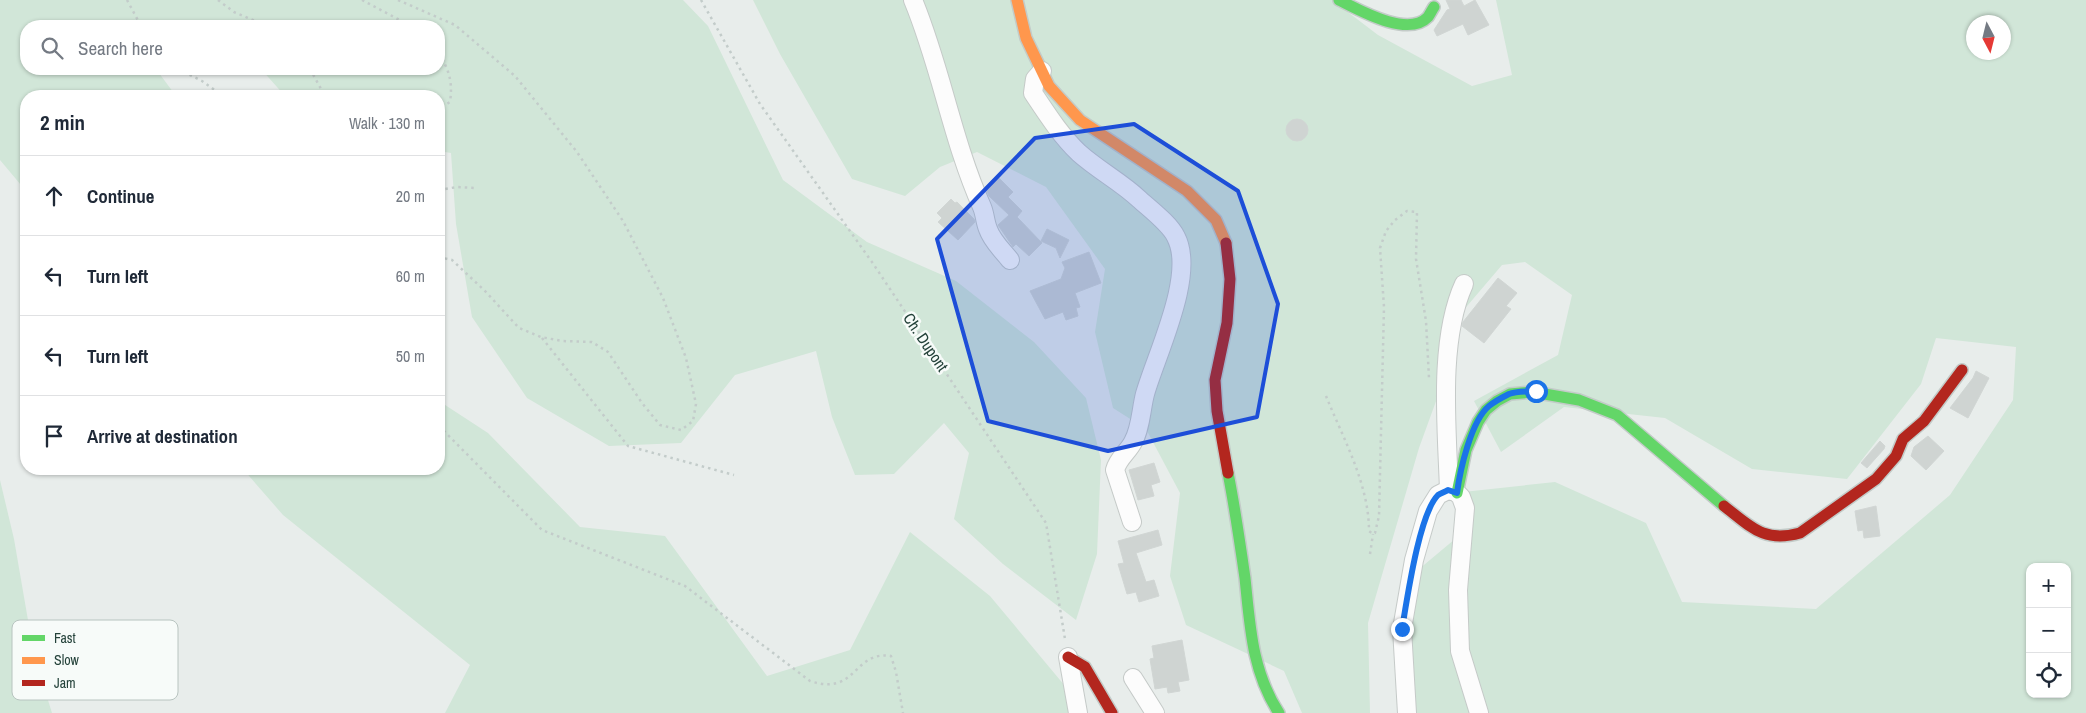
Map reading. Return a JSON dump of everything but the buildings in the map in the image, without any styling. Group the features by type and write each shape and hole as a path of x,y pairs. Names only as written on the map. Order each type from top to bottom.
{"street":[{"path":"913,0 924,27 966,171 984,212 988,229 1010,260"},
{"path":"1017,0 1026,38 1049,86 1080,120 1186,191 1216,220 1226,243 1230,279 1227,323 1215,380 1217,411 1237,518 1254,654 1267,695 1279,713"},
{"path":"1339,0 1378,18 1411,25 1421,24 1427,19 1434,7"},
{"path":"1042,71 1035,79 1033,93 1060,132 1079,152 1134,194 1161,220 1176,237 1182,256 1181,282 1144,397 1136,436 1133,443 1117,462 1115,470 1132,522"},
{"path":"1464,284 1457,300 1446,369 1453,491 1461,497 1465,508 1458,590 1460,651 1479,713"},
{"path":"1453,491 1476,425 1488,406 1510,394 1536,391 1593,404 1615,413 1635,427 1665,455 1754,530 1768,536 1785,537 1800,533 1818,522 1876,479 1896,456 1903,439 1924,421 1962,370"},
{"path":"1407,713 1402,629 1414,560 1428,511 1438,495 1453,491"},
{"path":"1068,658 1078,713"},
{"path":"1068,658 1085,667 1112,713"},
{"path":"1133,678 1155,713"}],"path":[{"path":"127,0 138,20"},
{"path":"218,0 234,12 253,20"},
{"path":"362,0 400,20"},
{"path":"398,0 444,20"},
{"name":"Ch. Dupont","path":"701,0 760,104 874,265 1046,523 1068,658"},
{"path":"445,21 455,25 515,76 577,152 623,221 663,298 686,358 696,404 693,422 681,430 660,426 642,403 608,352 592,342 562,341 541,337 519,328 485,291 452,260 445,258"},
{"path":"445,63 452,86 450,102 445,105"},
{"path":"190,75 215,90"},
{"path":"313,75 322,90"},
{"path":"445,189 457,186 476,188"},
{"path":"1370,554 1373,534 1376,531 1379,516 1384,300 1380,248 1386,231 1395,220 1407,211 1417,212 1416,259 1426,321 1429,380"},
{"path":"541,337 628,446 734,475"},
{"path":"1326,396 1361,483 1369,514 1369,530 1373,534"},
{"path":"445,432 542,530 685,586 810,681 821,685 836,685 849,678 861,664 882,655 891,656 896,672 903,713"}],"highlighted area":[{"path":"1134,124 1238,191 1278,304 1257,417 1108,451 988,421 937,239 1035,138"}],"green space":[{"path":"0,0 683,0 708,26 783,180 867,242 956,281 1034,342 1086,398 1101,460 1097,554 1076,620 1003,564 954,519 969,453 944,423 894,474 855,475 832,417 816,351 735,375 681,443 609,446 527,398 472,317 456,224 451,153 445,152 445,90 280,90 266,75 445,75 445,20 20,20 20,75 160,75 172,90 20,90 20,184 0,160"},
{"path":"753,0 1332,0 1378,35 1472,86 1512,75 1496,0 2086,0 2086,713 1407,713 1406,580 1461,534 1460,502 1426,496 1555,482 1646,523 1682,602 1816,609 1950,495 2013,400 2016,347 1936,338 1921,384 1847,479 1752,469 1665,418 1564,407 1501,452 1474,401 1558,355 1572,295 1525,262 1502,265 1456,319 1439,393 1419,448 1368,623 1370,713 1302,713 1284,671 1186,625 1170,576 1180,493 1146,429 1113,408 1095,332 1105,269 1046,187 977,152 940,167 905,196 852,179 780,54"},
{"path":"445,405 488,433 580,527 665,536 767,676 850,650 910,532 990,596 1080,704 1085,713 445,713 470,665 283,515 248,475 445,475"},
{"path":"0,480 14,539 28,620 12,620 12,700 48,700 52,713 0,713"}],"traffic: fast":[{"path":"1339,0 1384,20 1408,25 1419,23 1428,17 1434,7"},
{"path":"1457,493 1466,450 1478,422 1486,410 1510,394 1533,392 1579,400 1617,415 1724,506"},
{"path":"1228,473 1254,648 1263,681 1279,713"}],"traffic: slow":[{"path":"1017,0 1026,38 1049,86 1080,120 1187,191 1216,220 1226,243"}],"traffic: jam":[{"path":"1226,243 1230,279 1227,323 1215,380 1217,411 1228,473"},
{"path":"1724,506 1750,526 1767,534 1788,536 1800,533 1876,479 1896,456 1903,439 1924,421 1962,370"},
{"path":"1068,657 1085,667 1112,713"}],"route":[{"path":"1402,629 1414,560 1428,511 1438,495 1448,490 1457,493 1461,464 1476,425 1488,406 1510,394 1536,391"}]}
